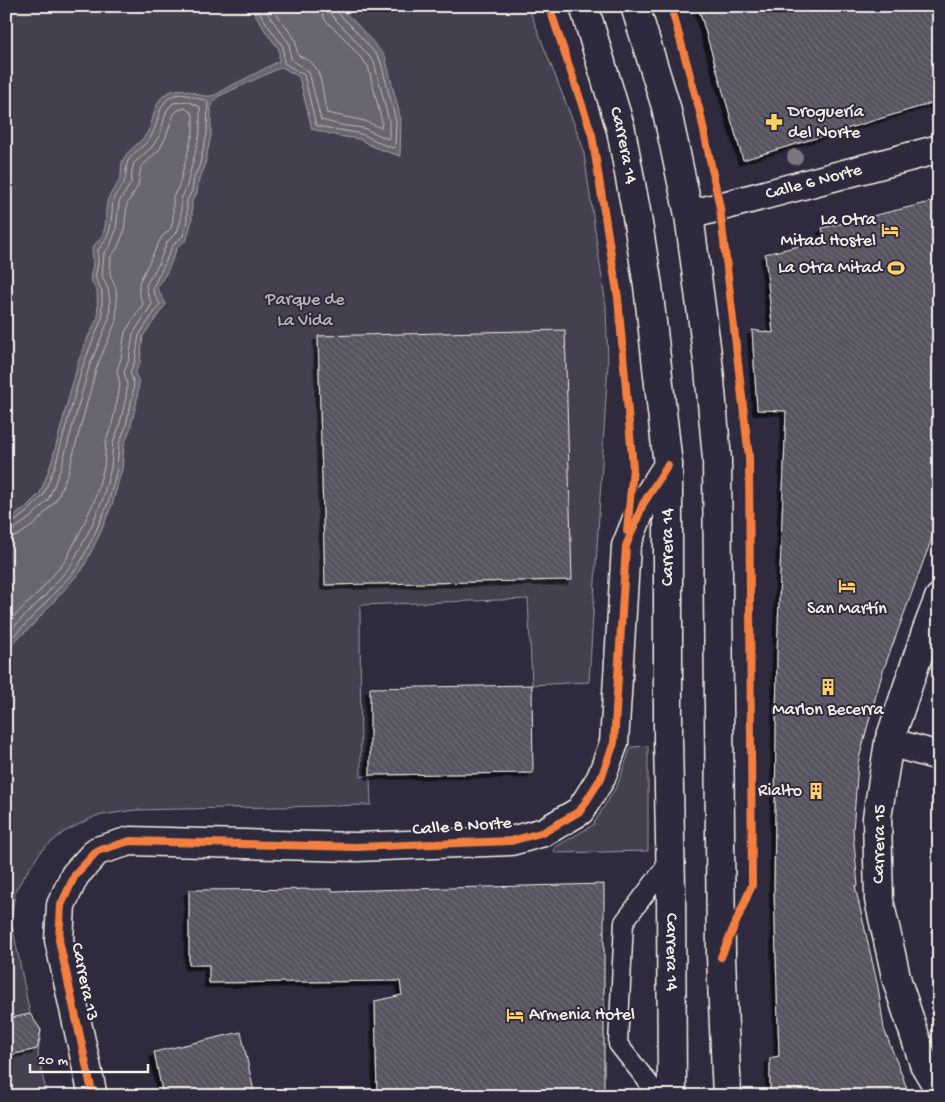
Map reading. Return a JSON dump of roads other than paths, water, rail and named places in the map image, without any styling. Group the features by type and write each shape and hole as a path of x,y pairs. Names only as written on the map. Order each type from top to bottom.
{"main road":[{"name":"Carrera 14","path":"584,6 621,130 636,211 648,286 668,465 668,739 672,1096"},
{"path":"635,6 666,107 689,215 708,360 717,459 721,957 727,1096"},
{"name":"Calle 6 Norte","path":"689,215 939,149"},
{"name":"Calle 8 Norte","path":"74,875 98,851 130,841 356,847 511,841 544,832 580,811 601,778 614,743 626,546 643,504 668,465"},
{"name":"Carrera 15","path":"939,598 889,742 877,818 879,900 897,981 931,1060 939,1089"},
{"path":"889,742 939,756"},
{"name":"Carrera 13","path":"74,875 61,904 59,940 93,1096"}],"lane":[{"path":"659,1096 618,1044 624,922 670,861"}],"water":[{"path":"250,6 338,6 357,24 385,56 401,120 400,156 376,148 359,139 312,129 299,77 282,67 217,97 211,107 211,135 204,169 199,179 197,193 192,201 192,220 187,239 177,248 168,270 157,288 166,304 143,336 140,363 135,373 139,383 137,400 130,430 124,445 122,469 112,505 82,570 29,629 6,648 6,522 25,508 40,493 51,464 78,363 98,317 97,291 90,279 93,264 92,247 104,230 108,199 120,179 124,158 146,134 151,125 157,104 163,96 174,90 185,90 206,96 218,94 279,61 279,49 267,34"}],"place":[{"name":"Droguería del Norte","path":"774,122"},
{"name":"La Otra Mitad Hostel","path":"890,230"},
{"name":"La Otra Mitad","path":"896,268"},
{"name":"San Martín","path":"847,586"},
{"name":"Marlon Becerra","path":"828,687"},
{"name":"Rialto","path":"816,791"},
{"name":"Armenia Hotel","path":"515,1015"}],"park label":[{"name":"Parque de La Vida","path":"305,310"}]}
